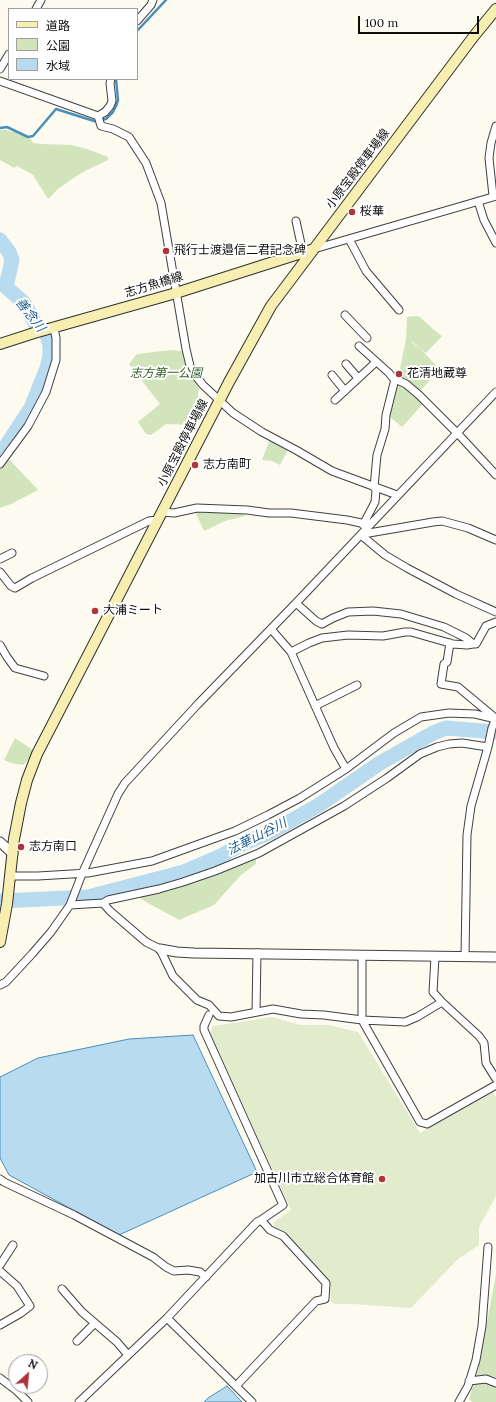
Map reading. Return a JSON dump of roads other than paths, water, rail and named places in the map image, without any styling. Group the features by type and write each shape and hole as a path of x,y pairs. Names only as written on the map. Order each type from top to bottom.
{"main road":[{"name":"小原宝殿停車場線","path":"0,942 21,803 38,754 251,339 271,306 496,9"},
{"name":"志方魚橋線","path":"0,344 176,293 314,249"}],"street":[{"path":"138,20 151,5 153,0"},
{"path":"0,69 8,56"},
{"path":"0,81 98,116 105,112 112,101 111,80"},
{"path":"98,116 101,126 113,129 129,137 146,163 161,203 183,337 191,370 219,401 233,413 262,432 332,470 397,495"},
{"path":"314,249 494,196 489,158 491,143 496,126"},
{"path":"478,201 484,220 496,243"},
{"path":"296,221 301,244 300,247 303,252"},
{"path":"349,239 366,271 399,310"},
{"path":"345,314 367,338"},
{"path":"0,464 28,426 41,404 48,387 56,360 57,350 51,329"},
{"path":"359,346 395,379 401,381 412,389 457,433 496,475"},
{"path":"335,400 376,362"},
{"path":"346,364 358,378"},
{"path":"332,375 345,390"},
{"path":"364,529 375,502 376,490 374,487 377,455 385,429 386,415 395,379"},
{"path":"0,985 6,982 46,937 70,905 82,874 118,794 125,783 364,529 496,392"},
{"path":"489,467 496,464"},
{"path":"0,572 11,586 15,588 32,578 149,521 161,516 197,508 247,510 268,513 291,513 347,520 369,532 442,521 468,528 496,540"},
{"path":"364,529 385,555 456,594 496,612"},
{"path":"0,560 12,553"},
{"path":"296,603 316,621 322,624 348,612 373,611 401,614 444,627 462,636 473,644"},
{"path":"291,652 322,638 348,635 383,636 405,632 411,632 450,643 467,645 476,644 486,626 496,622"},
{"path":"271,629 291,652 334,748 346,769"},
{"path":"450,643 447,662 444,664 441,684 458,687 496,718"},
{"path":"0,645 15,668 44,676"},
{"path":"315,706 358,685"},
{"path":"10,878 82,874 152,861 235,831 300,798 346,769 394,733 421,717 448,713 475,714 496,718"},
{"path":"465,957 467,835 471,806 496,718"},
{"path":"70,905 103,902 159,889 215,871 258,853 344,806 420,754 449,744 462,743 488,747"},
{"path":"0,842 13,854"},
{"path":"103,902 110,911 146,942 160,949 177,952 496,957"},
{"path":"160,949 173,976 197,1000 209,1005 219,1016 231,1017 273,1009 301,1014 324,1015 362,1020 405,1022 417,1017 442,1002"},
{"path":"256,1012 257,953"},
{"path":"362,955 362,1020 420,1122 427,1124 496,1085"},
{"path":"435,957 433,992 479,1036 484,1043 486,1063 496,1079"},
{"path":"79,1402 166,1318 257,1222 283,1205 204,1030 204,1026 209,1015"},
{"path":"0,1179 18,1189 74,1214 153,1257 174,1271 188,1270 200,1272 206,1277"},
{"path":"236,1386 316,1302 325,1299 326,1283 283,1236 270,1230 261,1220"},
{"path":"0,1265 13,1245"},
{"path":"459,1402 470,1381 476,1360 482,1326 488,1247"},
{"path":"0,1271 16,1286 30,1306 0,1325"},
{"path":"62,1289 82,1312 117,1342 128,1355"},
{"path":"166,1318 252,1402"},
{"path":"77,1341 95,1323"},
{"path":"0,1378 28,1402"},
{"path":"470,1381 486,1380 496,1383"}],"water":[{"path":"193,1035 257,1172 119,1235 9,1175 0,1158 0,1077 38,1058 129,1039"},
{"path":"227,1386 242,1402 204,1402 208,1398"}],"waterway":[{"path":"138,30 166,0"},
{"path":"0,128 7,127 28,137 33,136 56,109 94,121 106,119 113,112 118,100 116,80"},
{"name":"善念川","path":"0,240 9,252 12,260 6,287 24,303 35,323 47,335 50,345 50,356 47,368 31,408 0,455"},
{"name":"法華山谷川","path":"0,901 88,897 184,872 271,832 319,805 380,763 433,733 446,728 496,732"}],"place":[{"name":"桜華","path":"352,212"},
{"name":"飛行士渡邉信二君記念碑","path":"166,251"},
{"name":"花清地蔵尊","path":"399,374"},
{"name":"志方南町","path":"195,465"},
{"name":"大浦ミート","path":"95,611"},
{"name":"志方南口","path":"21,847"},
{"name":"加古川市立総合体育館","path":"382,1179"}],"park label":[{"name":"志方第一公園","path":"166,374"}]}
